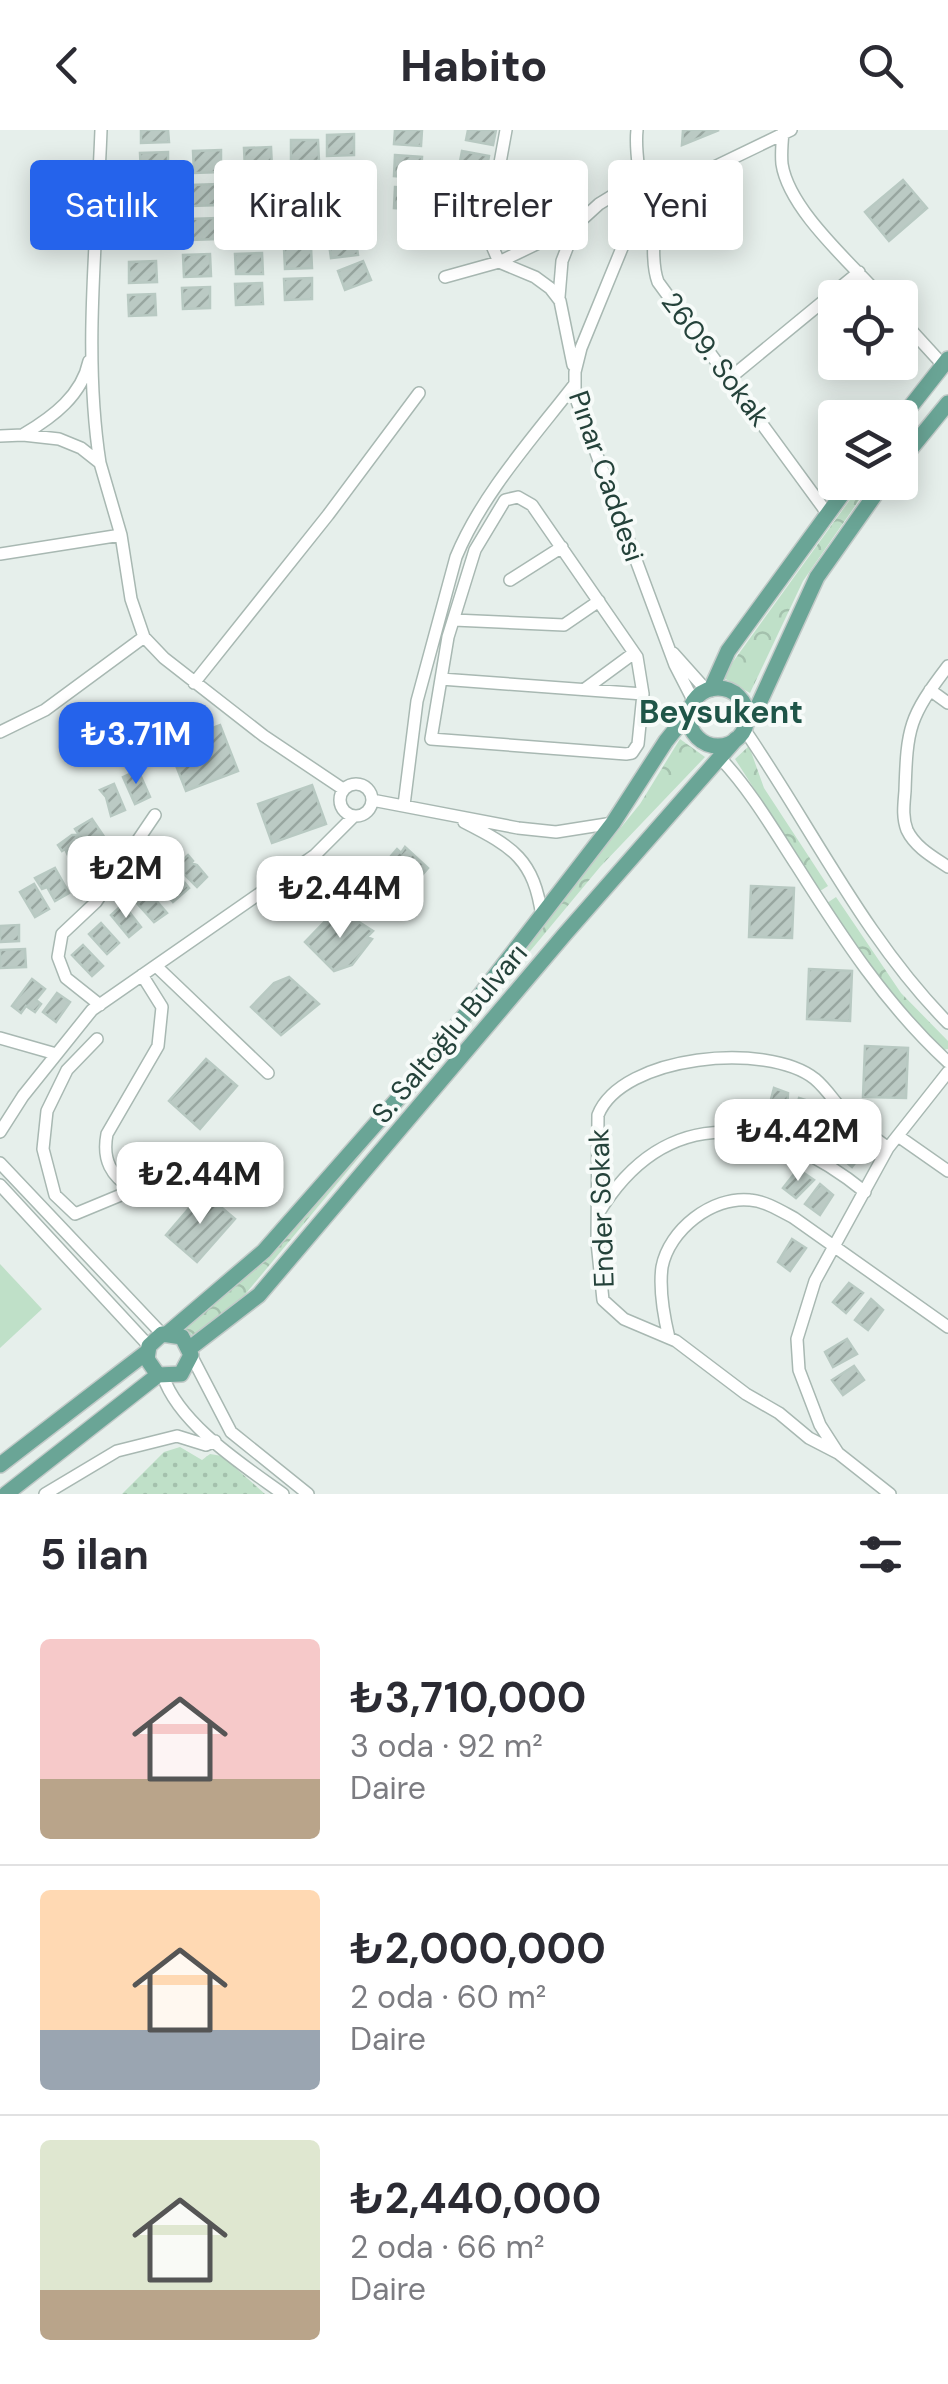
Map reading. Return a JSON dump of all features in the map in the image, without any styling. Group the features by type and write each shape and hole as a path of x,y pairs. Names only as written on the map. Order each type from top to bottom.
{"main road":[{"path":"916,400 945,362"},
{"path":"918,440 948,403"},
{"path":"709,690 724,689 737,695 745,706 743,729 721,746 702,741 690,725 692,706 709,690 728,651 837,500"},
{"name":"S. Saltoğlu Bulvarı","path":"6,1494 161,1376 181,1374 190,1351 258,1295 588,907 720,759 758,708 816,577 871,500"},
{"name":"S. Saltoğlu Bulvarı","path":"0,1465 148,1349 264,1251 417,1076 542,917 613,824 692,706"},
{"path":"165,1334 182,1337 190,1351"},
{"path":"148,1349 149,1366 161,1376"}],"street":[{"path":"101,130 95,430 121,536 131,599 144,637 264,736 343,789"},
{"path":"506,130 487,234 499,262 535,276 560,301"},
{"name":"Pınar Caddesi","path":"636,160 637,130"},
{"path":"727,160 783,131 782,163 798,203 867,280"},
{"path":"588,215 608,199"},
{"path":"445,276 499,262 523,250"},
{"path":"404,805 417,700 464,539 574,379 567,322 560,301 566,250"},
{"name":"Pınar Caddesi","path":"622,250 580,348 574,379 578,406 692,706"},
{"name":"2609. Sokak","path":"654,250 656,275 827,513"},
{"path":"730,378 860,272"},
{"path":"23,434 44,422 76,393 86,377 94,332"},
{"path":"918,336 945,362"},
{"path":"194,682 328,515 419,393"},
{"path":"0,436 23,434 59,439 100,462"},
{"path":"497,488 508,498 518,497 532,505 634,653 643,694 638,744 632,753 431,738 454,620 475,550 508,498"},
{"path":"0,554 121,536"},
{"path":"510,580 562,547"},
{"path":"454,620 564,625 599,601"},
{"path":"0,732 46,710 144,637"},
{"name":"Pınar Caddesi","path":"670,650 709,690"},
{"path":"584,690 634,653"},
{"path":"948,666 910,724 903,816 918,846 948,867"},
{"path":"441,679 643,694"},
{"path":"930,690 948,703"},
{"path":"743,729 884,945 948,1023"},
{"path":"720,759 754,800 889,1002 948,1062"},
{"path":"0,1146 0,1132 23,1096 100,1004 316,855 354,816 364,814 372,800 369,790 359,784 343,789 339,798 341,808 354,816"},
{"path":"372,800 556,832 613,824"},
{"path":"100,1004 66,978 58,957 62,934 96,902 155,815"},
{"path":"452,816 505,842 521,857 532,874 542,917"},
{"path":"156,966 268,1073"},
{"path":"133,1190 110,1172 104,1150 107,1134 158,1046 162,1007 142,975"},
{"path":"0,1038 56,1054"},
{"path":"97,1039 67,1070 47,1111 43,1149 56,1195 76,1214 133,1190 158,1163"},
{"name":"Ender Sokak","path":"888,1148 849,1118 814,1078 754,1058 710,1058 647,1073 604,1101 598,1115 597,1242 602,1300 624,1319 696,1354 746,1394 779,1413 809,1438 838,1453 890,1494"},
{"path":"838,1453 820,1425 799,1370 798,1339 815,1281 888,1148 948,1072"},
{"path":"598,1214 614,1187 631,1170 673,1143 704,1133 736,1131 770,1136 828,1164 866,1192"},
{"path":"898,1136 948,1171"},
{"path":"0,1164 165,1334"},
{"path":"0,1185 148,1349"},
{"path":"669,1338 662,1290 668,1247 709,1208 749,1200 775,1208 835,1244 948,1327"},
{"path":"84,1276 96,1265"},
{"path":"190,1351 232,1432 308,1494"},
{"path":"161,1376 170,1395 214,1440 283,1494"},
{"path":"46,1494 116,1451 177,1436 206,1445 214,1440"}],"green space":[{"path":"850,500 859,500 803,581 750,693 722,677"},
{"path":"680,739 705,757 600,867 199,1347 183,1329 252,1271 395,1106 640,804"},
{"path":"749,746 764,788 828,886 820,891 735,759"},
{"path":"836,897 901,993 948,1041 948,1049 943,1050 926,1033 881,980 827,903"},
{"path":"0,1264 42,1309 0,1348"},
{"path":"180,1447 202,1460 210,1454 222,1456 265,1494 122,1494 164,1452"}],"building":[{"path":"141,130 168,130 169,142 141,143"},
{"path":"395,130 422,130 421,146 394,144"},
{"path":"468,130 496,130 493,145 466,140"},
{"path":"683,130 719,130 682,145"},
{"path":"354,134 354,155 327,156 327,135"},
{"path":"291,140 318,140 319,160 291,160"},
{"path":"271,147 272,160 245,160 244,148"},
{"path":"221,150 221,160 214,160 214,172 194,173 193,151"},
{"path":"462,151 489,156 488,160 460,160"},
{"path":"168,152 168,160 140,160 140,153"},
{"path":"395,155 422,157 397,160 394,176"},
{"path":"903,180 927,208 889,241 865,212"},
{"path":"214,184 214,205 194,206 194,185"},
{"path":"214,218 214,239 194,240 194,219"},
{"path":"284,250 311,250 312,268 285,269"},
{"path":"330,250 357,250 358,255 331,258"},
{"path":"262,253 263,274 236,274 235,254"},
{"path":"210,254 211,276 184,277 183,255"},
{"path":"156,261 157,282 129,283 129,262"},
{"path":"363,261 371,280 345,290 338,271"},
{"path":"312,278 312,299 285,300 284,279"},
{"path":"262,283 263,304 236,305 235,284"},
{"path":"210,287 210,308 183,309 182,288"},
{"path":"155,294 156,315 129,316 128,295"},
{"path":"220,725 238,771 186,791 168,745"},
{"path":"138,770 150,797 135,804 123,777"},
{"path":"114,784 125,810 111,816 100,790"},
{"path":"312,785 326,824 272,843 258,804"},
{"path":"92,819 107,841 92,848 86,836 81,838 75,829"},
{"path":"72,835 83,845 80,847 86,857 73,866 65,849 62,851 58,845"},
{"path":"405,847 428,868 397,904 374,885 377,881 373,877 397,849 401,853"},
{"path":"188,855 207,877 197,887 176,866"},
{"path":"55,868 69,893 55,901 47,887 42,889 35,878"},
{"path":"164,870 175,883 181,878 189,888 173,902 154,878"},
{"path":"34,884 49,909 35,917 20,892"},
{"path":"751,886 794,888 792,938 749,937"},
{"path":"148,891 167,913 154,922 135,901"},
{"path":"123,904 141,927 129,937 111,915"},
{"path":"331,915 351,917 373,931 367,937 372,939 352,965 334,971 305,942"},
{"path":"101,923 119,943 107,954 89,934"},
{"path":"19,925 19,941 0,942 0,926"},
{"path":"83,945 103,966 92,976 72,955"},
{"path":"25,949 26,967 0,968 0,950"},
{"path":"809,969 852,971 850,1021 807,1019"},
{"path":"289,977 319,1004 281,1035 251,1007 274,983"},
{"path":"32,979 45,989 36,1000 41,1004 35,1012 26,1006 21,1013 12,1006"},
{"path":"57,993 70,1002 56,1022 43,1012"},
{"path":"865,1046 908,1048 906,1098 863,1097"},
{"path":"206,1059 237,1086 200,1129 169,1101"},
{"path":"774,1088 788,1093 787,1112 782,1112 781,1119 768,1111"},
{"path":"799,1098 815,1103 807,1130 792,1124"},
{"path":"832,1118 847,1130 832,1149 819,1137"},
{"path":"854,1136 869,1145 852,1167 839,1156"},
{"path":"798,1169 814,1180 796,1198 783,1188"},
{"path":"820,1184 833,1195 820,1215 805,1204"},
{"path":"203,1192 235,1219 197,1262 166,1235"},
{"path":"792,1239 806,1248 790,1271 778,1262"},
{"path":"849,1283 863,1293 846,1313 833,1302"},
{"path":"871,1299 883,1310 868,1330 855,1320"},
{"path":"847,1339 857,1354 833,1367 825,1352"},
{"path":"854,1366 864,1380 843,1395 832,1380"}],"district":[{"name":"Beysukent","path":"721,712"}]}
